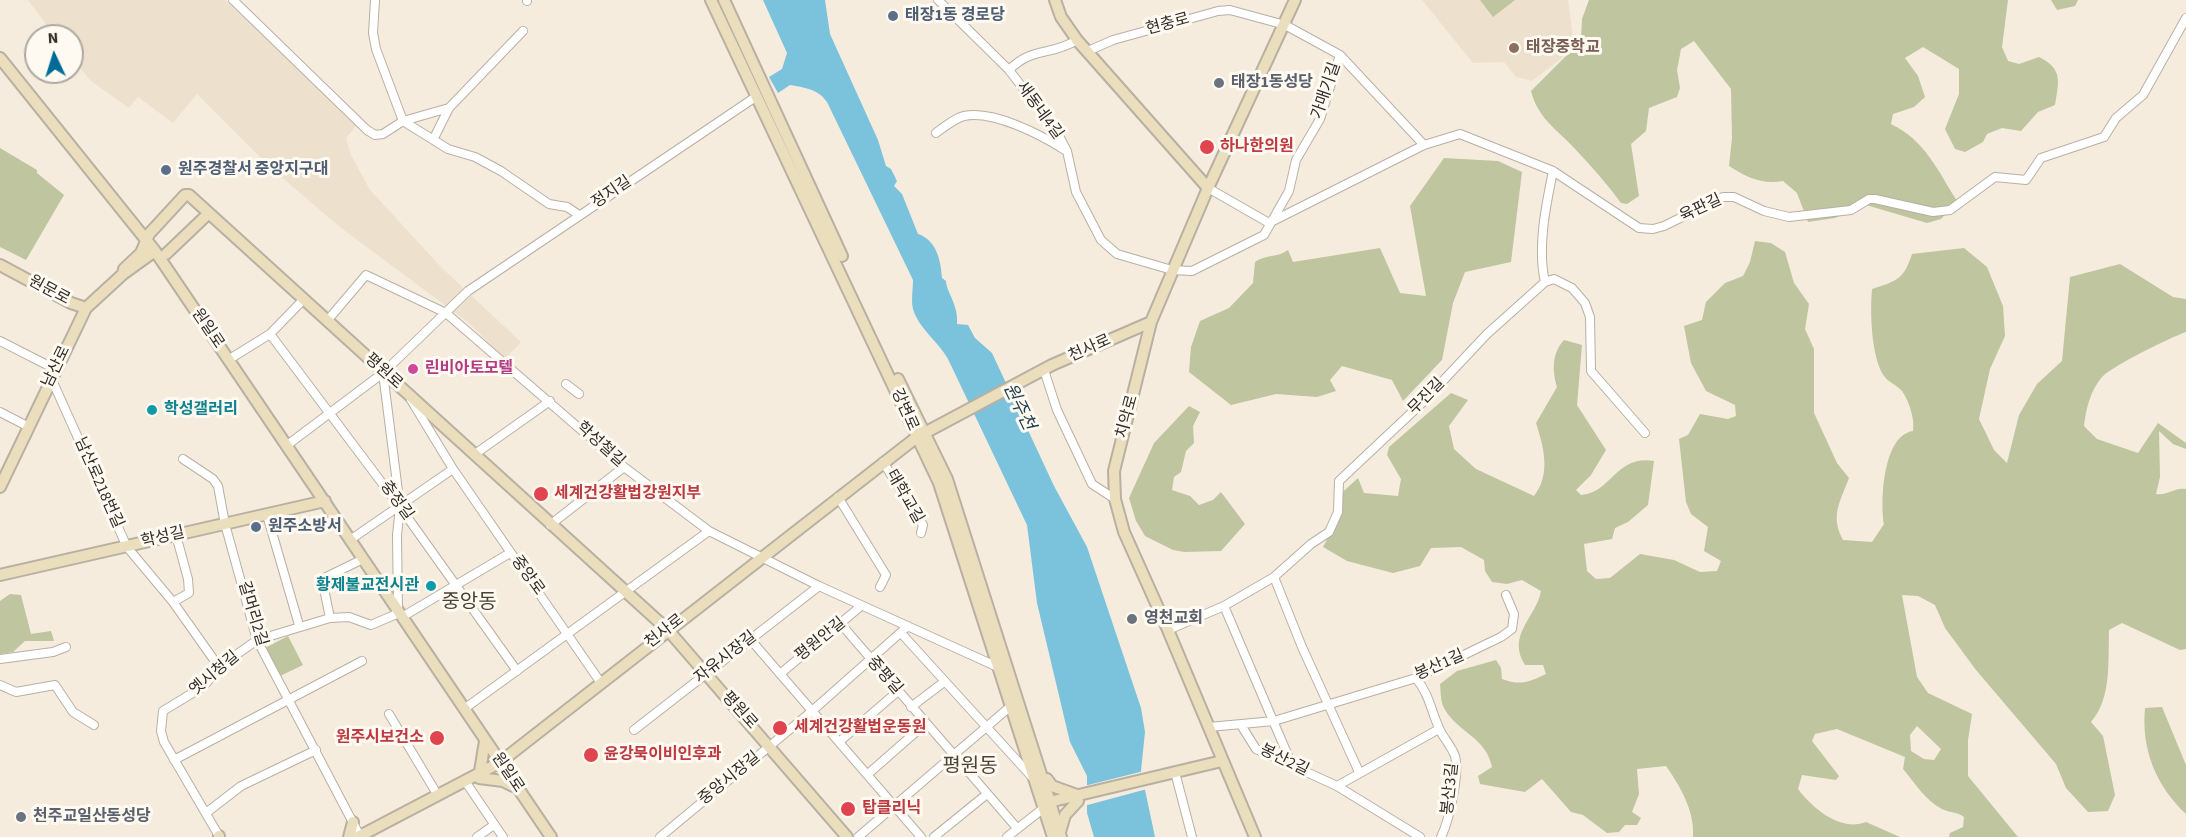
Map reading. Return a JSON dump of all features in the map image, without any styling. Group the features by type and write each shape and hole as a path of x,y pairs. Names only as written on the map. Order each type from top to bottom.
{"street":[{"path":"233,0 367,130 375,135 383,134 403,121 448,108"},
{"path":"375,0 373,33 376,49 403,121 434,138 448,149 475,157 501,171 549,204 567,207 579,215"},
{"name":"강변로","path":"711,0 761,94 947,479 1058,835"},
{"name":"강변로","path":"724,0 761,94"},
{"name":"새동네4길","path":"938,0 1009,70 1057,132 1067,151 1076,192 1101,240 1117,254 1172,270"},
{"path":"1056,0 1061,16 1077,40 1208,188 1269,223 1264,235 1192,271 1172,270"},
{"name":"치악로","path":"1255,837 1124,532 1115,499 1114,471 1151,322 1208,188 1295,0"},
{"name":"현충로","path":"1088,51 1113,40 1218,11 1230,10 1284,25"},
{"name":"육판길","path":"1269,223 1424,145 1460,134 1553,171 1630,224 1653,230 1701,209 1723,196 1734,197 1764,211 1789,217 1851,210 1869,199 1933,212 1950,210 1995,177 2026,180 2041,159 2104,137 2116,118 2143,95 2186,18"},
{"name":"가매기길","path":"1284,25 1340,55 1424,145"},
{"path":"434,138 448,108 523,31"},
{"path":"1009,70 1021,58 1029,54 1062,49 1077,40"},
{"name":"원일로","path":"0,49 3,62 160,252 170,272 228,360 485,741 495,765 516,788 550,837"},
{"name":"가매기길","path":"1269,223 1289,190 1296,160 1320,119 1340,55"},
{"name":"원일로","path":"3,62 136,219 147,237"},
{"name":"정지길","path":"286,446 383,373 468,291 761,94"},
{"path":"936,133 963,116 976,116 1019,126 1067,151"},
{"path":"1553,171 1543,245 1542,270 1545,282 1554,279 1572,288 1585,303 1590,317 1592,371 1644,433"},
{"name":"평원로","path":"147,237 187,194 668,630 770,745 847,837"},
{"name":"원문로","path":"0,265 71,303 86,308 123,274 160,252 209,213"},
{"name":"원문로","path":"123,274 124,269 141,253 147,237"},
{"name":"학성철길","path":"327,321 366,275 446,313 624,467 709,531 861,606 1000,668"},
{"name":"무진길","path":"1168,630 1224,606 1274,577 1302,551 1329,532 1338,512 1339,482 1423,402 1487,334 1545,282"},
{"path":"228,360 270,334 304,298"},
{"name":"남산로","path":"0,487 86,308"},
{"name":"천사로","path":"356,837 479,774 488,773 495,765 924,432 1029,377 1151,322"},
{"name":"충정길","path":"270,334 400,507 517,671"},
{"path":"0,341 54,375"},
{"path":"1044,370 1057,410 1092,484 1115,499"},
{"path":"383,373 400,507 397,535 400,614"},
{"name":"남산로218번길","path":"54,375 127,547 173,602 219,667"},
{"path":"566,384 579,394"},
{"name":"중앙로","path":"407,394 453,469 601,683"},
{"path":"475,454 550,401"},
{"path":"0,412 28,427"},
{"name":"강변로","path":"924,432 1012,705 1040,778"},
{"name":"갈머리2길","path":"183,459 213,479 218,486 225,524 257,640 353,822"},
{"name":"태학교길","path":"883,462 923,525 921,533"},
{"path":"550,525 624,467"},
{"path":"350,540 453,469"},
{"path":"838,497 886,575 880,587"},
{"name":"학성길","path":"0,575 325,501"},
{"path":"267,514 299,625"},
{"path":"464,709 709,531"},
{"path":"173,602 189,593 188,579 176,535"},
{"name":"옛시청길","path":"219,836 164,742 161,731 163,711 204,686 219,667 257,640 299,625 330,618 349,617 371,625 400,614 510,553"},
{"path":"330,618 322,579 363,559"},
{"path":"1274,577 1302,647 1359,772"},
{"name":"자유시장길","path":"634,730 819,586"},
{"name":"봉산1길","path":"1209,727 1274,720 1416,678 1501,637 1512,629 1514,614 1506,595"},
{"name":"평원안길","path":"780,674 861,606"},
{"path":"1224,606 1292,765"},
{"name":"중평길","path":"840,623 870,661 1017,828"},
{"name":"중앙시장길","path":"660,837 812,711 908,626"},
{"path":"901,633 985,728 1040,778 1072,799"},
{"name":"평원안길","path":"750,639 921,837"},
{"path":"1,659 53,652 66,646"},
{"path":"174,760 362,661"},
{"name":"봉산3길","path":"1416,678 1428,694 1439,729 1455,757 1456,770 1446,826 1441,837"},
{"path":"911,706 944,682"},
{"path":"0,685 16,692 55,685 73,712 94,725"},
{"path":"839,742 897,692"},
{"path":"858,837 1012,705"},
{"path":"388,714 438,794"},
{"path":"868,774 925,724"},
{"name":"봉산2길","path":"1241,725 1256,748 1337,786 1420,837"},
{"path":"1337,786 1439,729"},
{"path":"485,741 479,774 503,781 516,788"},
{"path":"206,813 241,786 316,750"},
{"path":"1007,837 1048,806 1222,761"},
{"path":"1175,773 1192,837"},
{"name":"천사로","path":"372,837 467,784 479,774"},
{"path":"467,784 503,837"},
{"path":"934,837 987,794"},
{"path":"1058,835 1072,799"},
{"path":"353,822 356,837"},
{"path":"477,837 494,825"}],"shaded area":[{"path":"28,0 225,0 358,124 346,138 351,155 370,190 442,268 521,342 505,359 469,323 341,228 272,169 197,94 173,123 138,97 129,108 91,81 84,73 84,24 46,24"},
{"name":"태장중학교","path":"1422,0 1568,0 1573,38 1561,59 1532,81 1516,77 1504,62 1473,63"}],"green space":[{"path":"1480,0 1515,0 1493,17"},
{"path":"1589,0 2008,0 2002,47 2008,61 2019,64 2039,57 2052,66 2058,76 2055,105 2038,112 2021,131 2002,128 1987,134 1983,142 1965,152 1955,149 1945,129 1959,94 1959,69 1923,47 1905,58 1918,76 1925,97 1914,107 1893,114 1891,124 1922,147 1957,201 1941,219 1927,223 1866,205 1835,218 1808,222 1797,193 1783,181 1768,182 1754,179 1729,166 1732,138 1731,89 1694,41 1681,49 1677,70 1680,88 1677,97 1649,108 1646,131 1631,144 1639,196 1627,204 1621,203 1588,163 1549,124 1538,109 1531,91 1581,41 1582,19"},
{"path":"2051,0 2078,0 2075,6 2057,10"},
{"path":"0,148 37,170 37,173 64,195 26,260 0,247"},
{"path":"1444,158 1498,161 1522,172 1511,262 1465,272 1453,303 1442,360 1403,401 1392,380 1342,366 1330,380 1336,391 1317,397 1276,394 1231,405 1189,372 1191,347 1200,321 1229,308 1253,283 1255,262 1263,258 1288,250 1293,262 1380,248 1400,293 1426,296 1410,206"},
{"path":"1755,241 1771,243 1785,252 1794,283 1809,304 1805,329 1814,349 1814,413 1837,463 1849,478 1837,516 1837,524 1843,540 1872,542 1884,524 1884,486 1890,456 1895,444 1903,435 1913,431 1912,416 1905,395 1886,378 1876,357 1871,309 1872,289 1898,278 1906,269 1912,254 1964,248 1987,267 2003,306 2005,336 1990,369 1979,419 1994,450 2007,463 2019,415 2037,384 2062,361 2070,277 2120,264 2173,297 2186,299 2186,332 2129,359 2102,377 2087,407 2084,426 2097,439 2138,453 2158,423 2186,443 2186,449 2173,444 2159,431 2160,477 2156,494 2186,489 2186,649 2180,650 2122,623 2109,630 2106,690 2103,702 2091,722 2103,736 2115,795 2108,811 2088,812 2066,788 2056,764 1976,670 1945,628 1935,605 1918,596 1902,595 1917,677 1928,693 1972,714 1968,740 1968,776 2018,837 1949,837 1950,833 1963,827 1964,817 1936,806 1926,796 1903,769 1905,757 1837,729 1815,734 1812,741 1839,776 1836,780 1802,775 1798,789 1811,804 1828,817 1847,824 1866,822 1900,837 1693,837 1689,808 1666,766 1637,769 1639,794 1632,812 1641,818 1637,825 1625,825 1619,832 1607,833 1583,815 1571,812 1542,779 1525,792 1480,784 1478,776 1492,767 1489,757 1478,742 1450,716 1442,702 1440,684 1457,671 1496,660 1501,668 1502,679 1508,681 1524,682 1546,674 1543,665 1525,665 1519,645 1520,636 1541,591 1522,580 1507,584 1492,582 1485,571 1484,560 1461,547 1431,548 1420,566 1393,573 1347,561 1323,547 1334,524 1335,499 1358,478 1364,493 1398,496 1401,479 1387,455 1389,447 1451,393 1468,400 1449,426 1454,449 1476,469 1534,496 1543,479 1544,470 1543,451 1536,423 1557,387 1554,362 1557,350 1564,340 1582,345 1577,405 1606,450 1591,475 1576,490 1581,495 1591,493 1630,464 1654,461 1648,505 1628,522 1615,528 1612,539 1584,544 1587,571 1596,579 1610,578 1640,554 1674,560 1700,572 1717,571 1721,561 1704,551 1708,527 1691,514 1686,502 1679,439 1688,435 1700,414 1728,419 1736,416 1735,405 1706,391 1691,363 1684,326 1702,320 1706,302 1725,283 1743,276 1750,262","holes":["1917,726 1941,749 1934,760 1924,759 1911,751 1910,735"]},
{"path":"1189,406 1200,412 1193,426 1194,443 1186,451 1181,472 1174,477 1172,490 1190,496 1199,505 1213,500 1221,492 1245,524 1221,551 1173,550 1145,536 1136,521 1129,498 1154,443"},
{"path":"10,594 21,595 31,634 51,631 54,641 25,641 13,652 0,654 0,601"},
{"path":"288,636 303,665 280,676 265,648"},
{"path":"2162,707 2186,765 2186,814 2166,791 2148,752 2144,723 2145,708"}],"water":[{"path":"763,0 825,0 830,34 878,140 886,166 891,169 897,181 894,186 902,194 918,234 930,241 937,252 942,278 946,281 956,311 957,324 968,325 975,338 992,353 1054,486 1087,547 1141,708 1145,732 1141,771 1155,837 1094,837 1087,813 1087,776 1070,742 1037,603 1027,525 948,359 916,316 912,306 913,280 827,102 816,92 796,86 790,85 778,93 769,77 782,69 787,53"}],"pier":[{"path":"1144,771 1147,789 1084,806 1084,786"}],"place":[{"name":"태장1동 경로당","path":"893,16"},
{"name":"태장중학교","path":"1514,48"},
{"name":"태장1동성당","path":"1219,83"},
{"name":"하나한의원","path":"1207,147"},
{"name":"원주경찰서 중앙지구대","path":"166,170"},
{"name":"린비아토모텔","path":"413,369"},
{"name":"학성갤러리","path":"152,410"},
{"name":"세계건강활법강원지부","path":"541,494"},
{"name":"원주소방서","path":"256,527"},
{"name":"황제불교전시관","path":"431,586"},
{"name":"영천교회","path":"1132,619"},
{"name":"세계건강활법운동원","path":"780,728"},
{"name":"원주시보건소","path":"437,738"},
{"name":"윤강묵이비인후과","path":"591,755"},
{"name":"탑클리닉","path":"848,809"},
{"name":"천주교일산동성당","path":"21,817"}],"district":[{"name":"중앙동","path":"469,604"},
{"name":"평원동","path":"970,768"}],"water label":[{"name":"원주천","path":"1018,407"}]}
